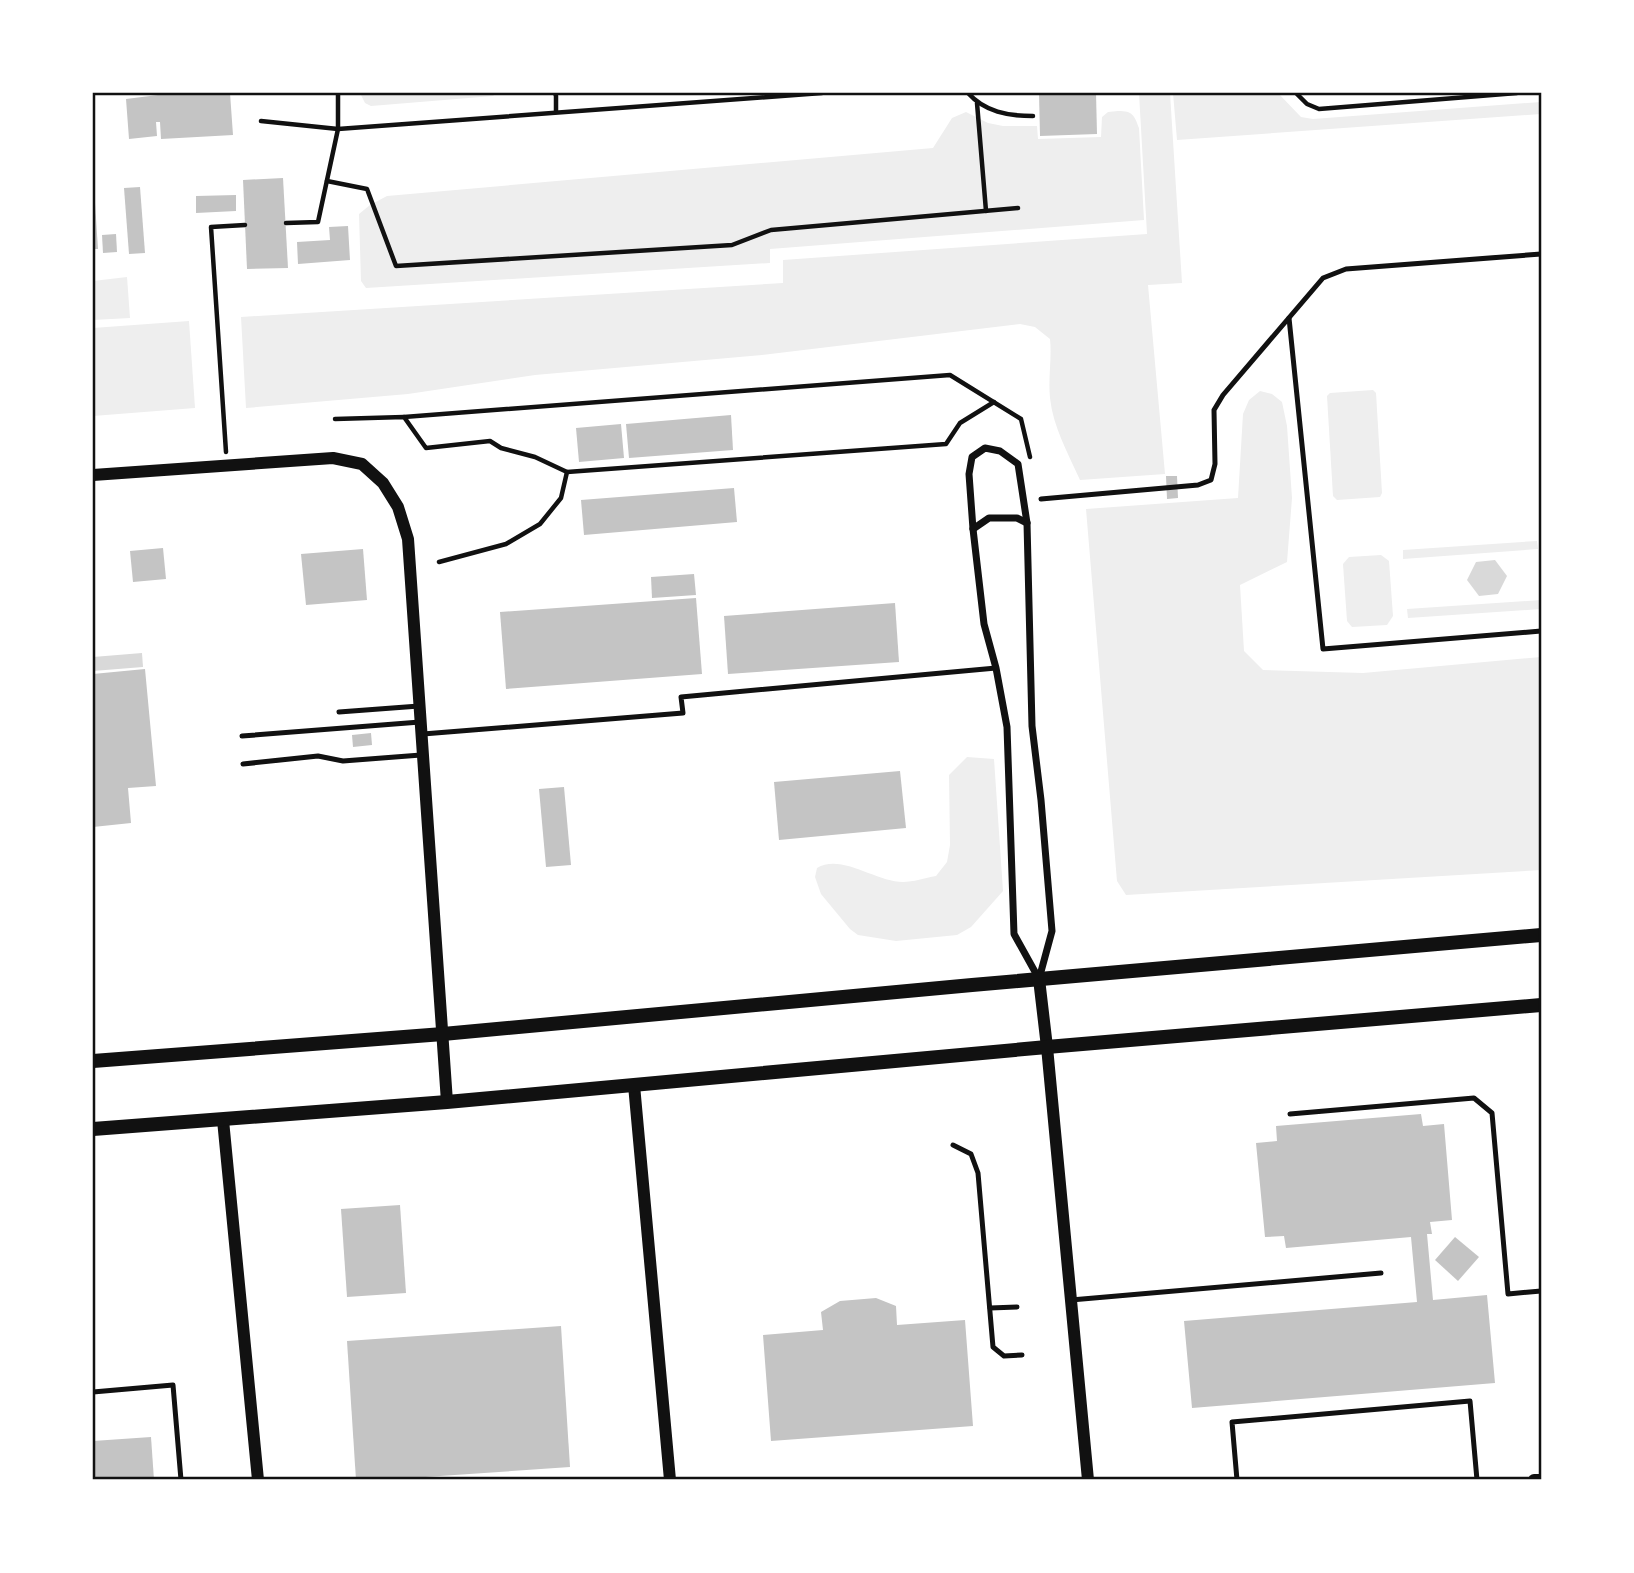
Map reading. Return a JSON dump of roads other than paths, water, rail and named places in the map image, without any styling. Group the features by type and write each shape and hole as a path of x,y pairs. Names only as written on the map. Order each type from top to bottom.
{"main road":[{"path":"93,1061 443,1034 1541,935"},
{"path":"93,1129 447,1102 1047,1046 1541,1005"}],"street":[{"path":"1039,979 1014,934 1007,727 996,668 984,624 969,474 972,457 985,449 1000,451 1018,464 1027,523 1032,726 1052,931 1039,979 1088,1480"},
{"path":"93,475 333,458 362,464 383,483 398,507 408,539 447,1102"},
{"path":"973,529 989,518 1017,518 1027,523"},
{"path":"634,1085 670,1480"},
{"path":"223,1120 258,1480"},
{"path":"1534,1480 1541,1480"}],"lane":[{"path":"1041,499 1198,485 1211,480 1215,464 1214,410 1223,395 1323,278 1346,269 1541,254"},
{"path":"1289,318 1323,649 1541,631"},
{"path":"242,736 683,713 681,697 996,668"},
{"path":"339,712 421,706"},
{"path":"243,764 318,756 343,761 424,755"},
{"path":"1290,1114 1474,1098 1492,1113 1508,1294 1541,1291"},
{"path":"953,1145 971,1154 978,1173 993,1347 1004,1356 1022,1355"},
{"path":"1071,1300 1381,1273"},
{"path":"990,1308 1017,1307"},
{"path":"93,1392 173,1385 181,1480"},
{"path":"1237,1480 1232,1422 1470,1401 1477,1480"}]}
